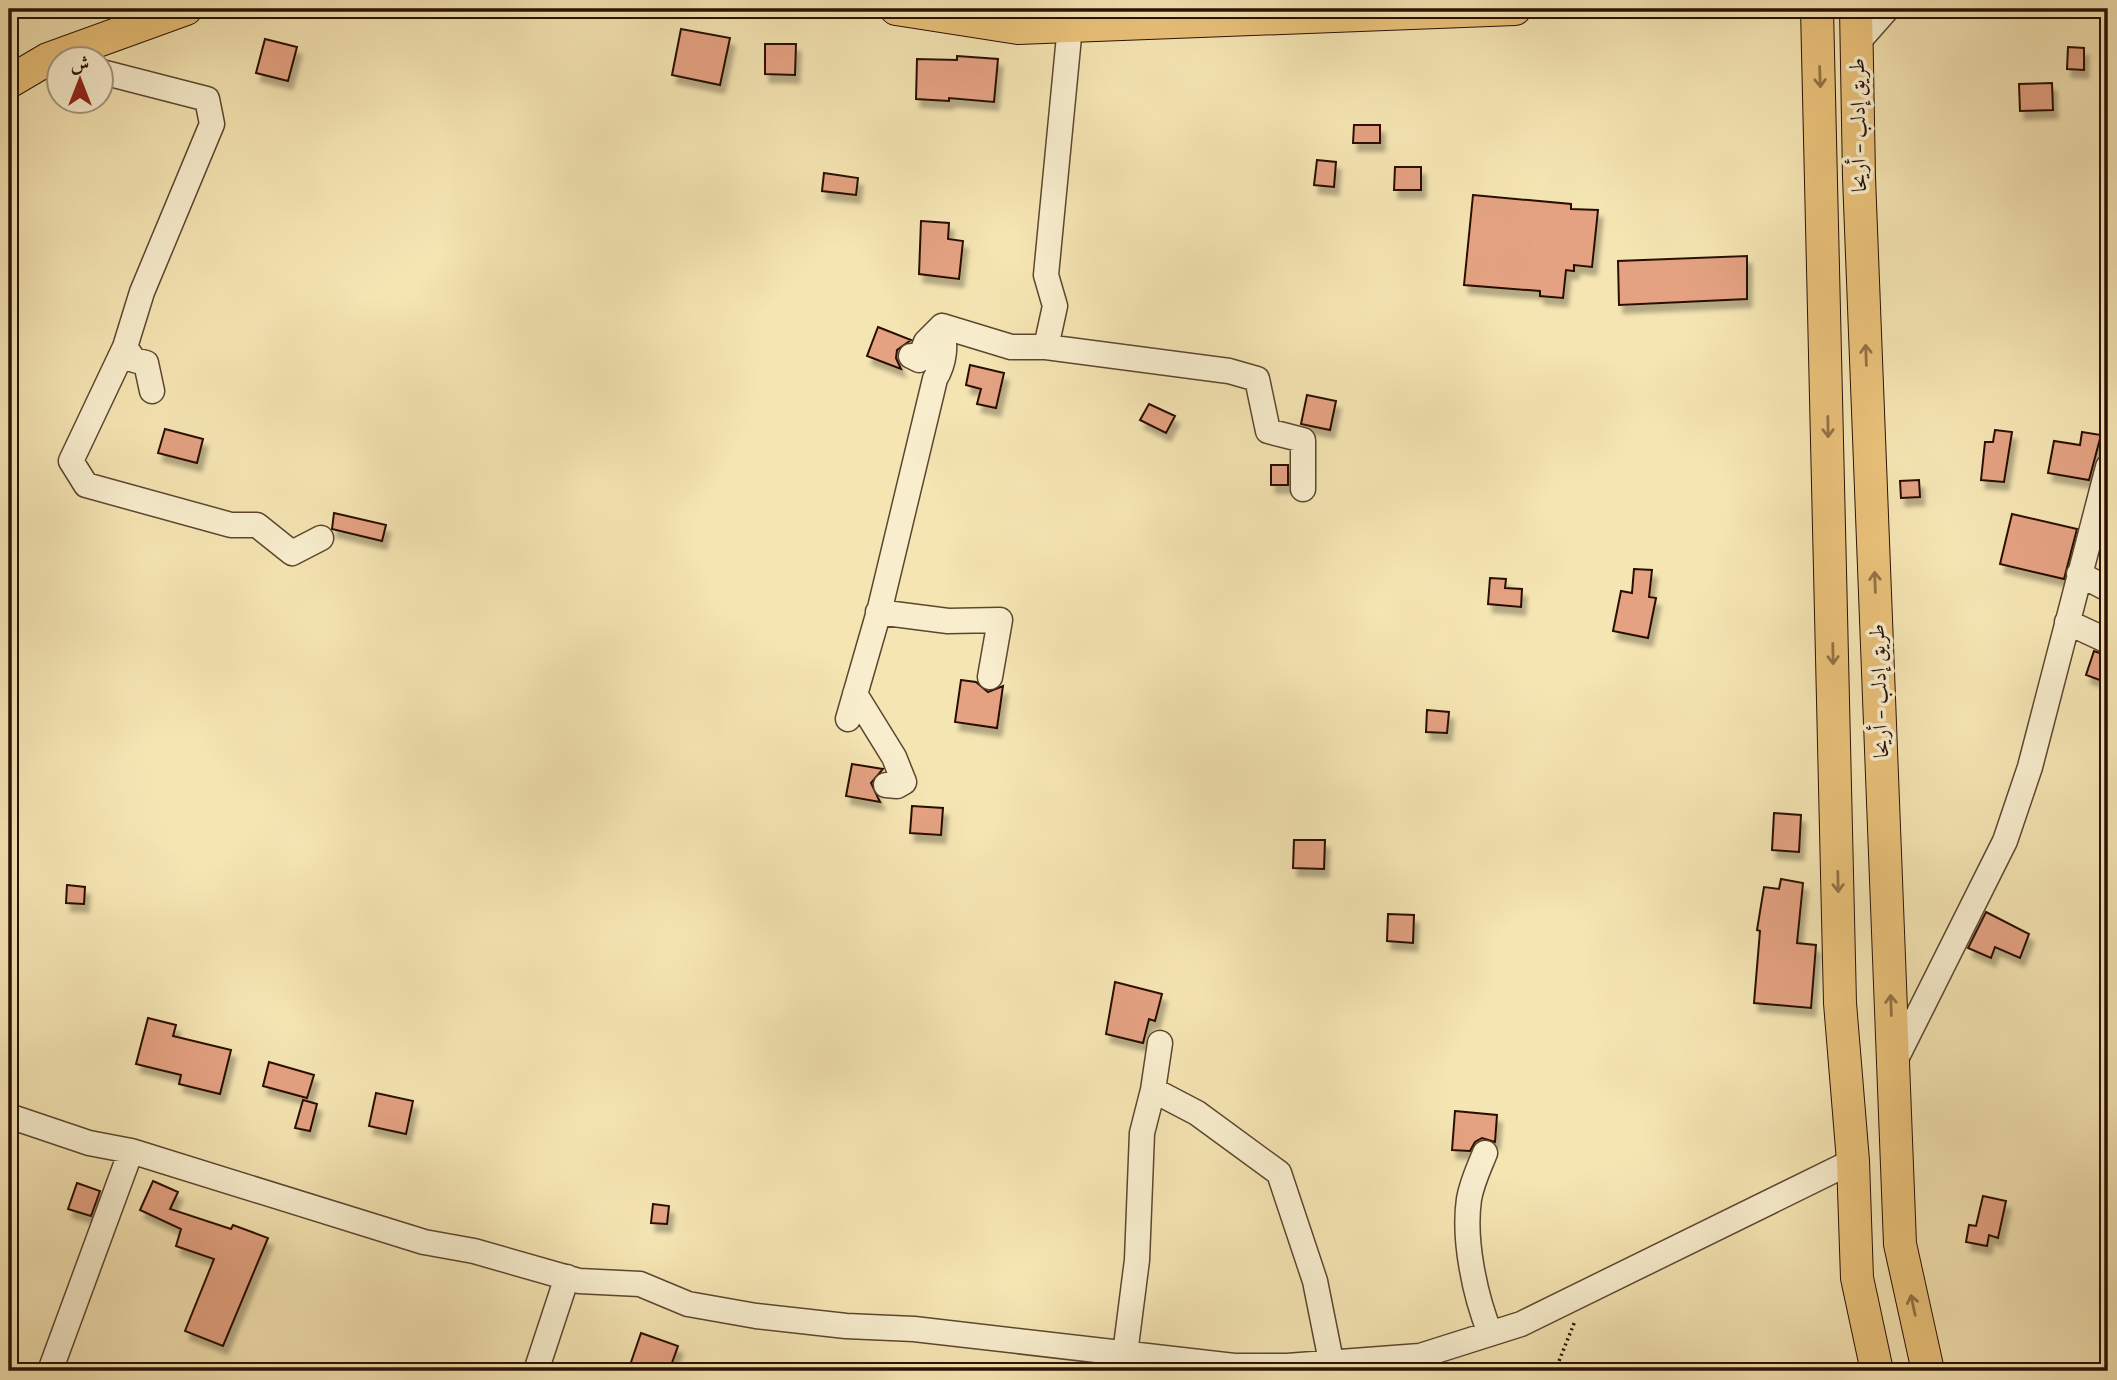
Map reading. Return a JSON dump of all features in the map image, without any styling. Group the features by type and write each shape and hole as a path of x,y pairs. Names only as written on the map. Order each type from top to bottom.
{"main road":[{"path":"90,46 186,9"},
{"path":"896,9 1018,28 1516,9"},
{"name":"طريق إدلب - أريحا","path":"1817,9 1823,177 1840,1003 1853,1161 1857,1278 1877,1371"},
{"name":"طريق إدلب - أريحا","path":"1856,9 1859,177 1900,1244 1928,1371"},
{"path":"9,82 46,64"},
{"path":"1823,177 1859,177"}],"street":[{"path":"1857,43 1887,9"},
{"path":"1046,347 1055,306 1046,275 1070,26"},
{"path":"116,76 207,99 212,124 142,292 125,347 71,461 86,485 231,525 257,525 292,553 321,538"},
{"path":"942,326 1011,347 1046,347 1229,371 1257,379 1268,431 1303,440 1303,489"},
{"path":"911,356 919,360 926,342 942,326"},
{"path":"848,719 878,612 935,379 942,366 945,342 942,326"},
{"path":"125,347 134,359 146,363 152,391"},
{"path":"1893,1064 2005,841 2031,767 2108,467"},
{"path":"2079,574 2108,589"},
{"path":"878,612 948,621 1000,620 990,677"},
{"path":"2067,622 2108,641"},
{"path":"855,694 894,757 904,782 897,786 886,785"},
{"path":"1125,1354 1137,1260 1142,1133 1153,1090 1160,1044"},
{"path":"1153,1090 1198,1112 1279,1173 1315,1281 1331,1361"},
{"path":"9,1116 89,1143 131,1151 424,1242 474,1251 579,1281 640,1284 688,1304 756,1316 846,1326 914,1329 1234,1366 1287,1366 1420,1356 1521,1324 1853,1161"},
{"path":"50,1371 131,1151"},
{"path":"1485,1153 1469,1202 1473,1278 1480,1310 1490,1333"},
{"path":"536,1371 567,1277"}],"path":[{"path":"1555,1371 1587,1293"}],"building":[{"path":"681,29 730,38 720,85 672,75"},
{"path":"265,39 297,47 288,81 256,73"},
{"path":"765,44 796,44 795,75 765,74"},
{"path":"2068,47 2084,48 2084,70 2067,69"},
{"path":"957,56 998,59 994,102 949,98 949,101 916,99 917,59 957,60"},
{"path":"2052,83 2053,110 2020,111 2019,84"},
{"path":"1354,125 1380,125 1380,143 1353,143"},
{"path":"1317,160 1336,162 1334,187 1314,185"},
{"path":"1395,167 1421,167 1421,190 1394,190"},
{"path":"824,173 858,178 856,195 822,191"},
{"path":"1473,195 1571,204 1571,209 1598,210 1592,267 1574,265 1574,271 1566,270 1563,298 1540,296 1540,291 1464,285"},
{"path":"921,221 949,223 948,239 963,241 959,279 919,274"},
{"path":"1747,256 1747,299 1619,305 1618,261"},
{"path":"878,327 911,340 897,350 896,358 901,369 867,356"},
{"path":"970,365 1004,373 996,408 977,404 981,389 966,385"},
{"path":"1307,395 1336,401 1330,430 1301,424"},
{"path":"1149,404 1175,416 1166,433 1140,420"},
{"path":"165,429 203,439 197,463 158,453"},
{"path":"1995,430 2012,432 2004,482 1981,480 1985,442 1993,442"},
{"path":"2082,432 2101,435 2089,480 2048,473 2054,441 2080,445"},
{"path":"1271,465 1288,465 1288,485 1271,485"},
{"path":"1919,480 1920,497 1901,498 1900,481"},
{"path":"334,513 386,525 382,541 332,529"},
{"path":"2012,514 2077,529 2064,579 2000,564"},
{"path":"1634,569 1652,570 1649,597 1656,598 1648,638 1613,631 1621,591 1632,593"},
{"path":"1490,578 1506,579 1505,588 1522,589 1521,607 1488,604"},
{"path":"2094,651 2108,656 2108,683 2086,675"},
{"path":"961,680 976,682 988,692 1003,686 997,728 955,722"},
{"path":"1427,710 1449,712 1447,733 1426,732"},
{"path":"852,764 883,769 871,783 880,802 846,796"},
{"path":"912,806 943,808 941,835 910,833"},
{"path":"1774,813 1801,815 1799,852 1772,850"},
{"path":"1294,840 1325,840 1324,869 1293,868"},
{"path":"1781,879 1803,883 1797,943 1816,945 1811,1008 1754,1003 1760,931 1757,930 1764,887 1779,889"},
{"path":"67,885 85,887 84,904 66,903"},
{"path":"1986,912 2029,934 2020,958 1995,947 1991,958 1968,948"},
{"path":"1388,914 1414,915 1413,943 1387,941"},
{"path":"1115,982 1162,994 1155,1021 1149,1019 1143,1043 1106,1034"},
{"path":"148,1018 176,1025 173,1036 231,1050 220,1094 179,1084 181,1075 136,1064"},
{"path":"269,1062 314,1075 307,1098 263,1086"},
{"path":"376,1093 413,1101 406,1134 369,1126"},
{"path":"303,1100 317,1104 310,1131 295,1128"},
{"path":"1455,1111 1497,1115 1495,1142 1482,1138 1475,1142 1470,1151 1452,1150"},
{"path":"153,1181 178,1192 170,1209 231,1229 233,1225 268,1238 223,1346 185,1331 214,1259 176,1246 181,1229 140,1210"},
{"path":"77,1183 100,1191 91,1216 68,1209"},
{"path":"1983,1196 2006,1201 1998,1238 1989,1235 1987,1246 1966,1242 1969,1225 1976,1226"},
{"path":"653,1204 669,1206 667,1224 651,1223"},
{"path":"641,1333 678,1346 669,1371 628,1371"}]}
